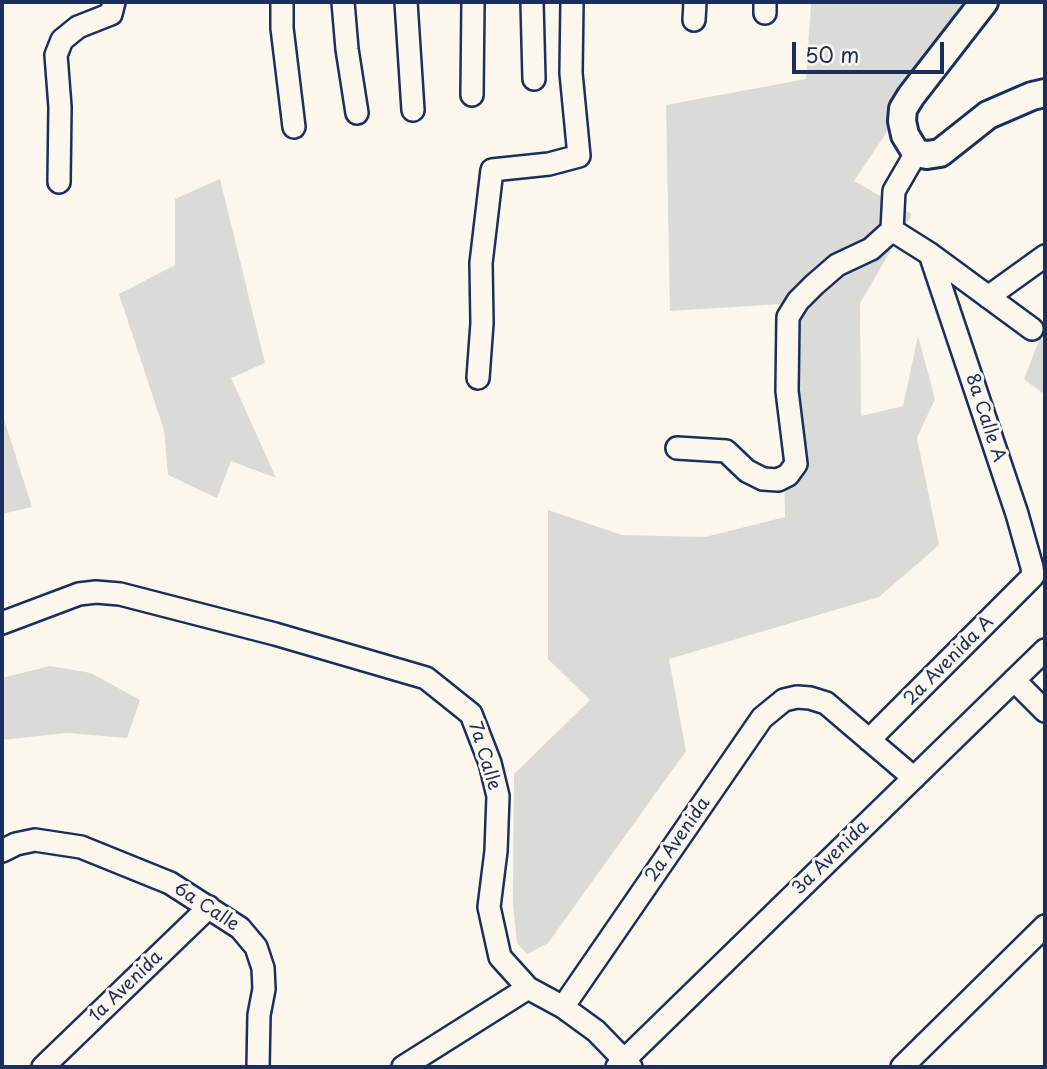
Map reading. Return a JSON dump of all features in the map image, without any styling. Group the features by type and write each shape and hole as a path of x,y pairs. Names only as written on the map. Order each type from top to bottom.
{"main road":[{"path":"984,2 903,109 905,135 916,153 940,153 988,115 1045,93"}],"street":[{"path":"59,182 60,107 56,55 62,40 78,27 111,14 114,2"},
{"path":"282,2 282,28 294,127"},
{"path":"343,2 357,113"},
{"path":"406,2 413,110"},
{"path":"472,94 473,2"},
{"path":"532,2 534,79"},
{"path":"478,378 482,323 481,263 492,170 549,164 579,156 571,73 572,2"},
{"path":"677,449 726,452 747,471 763,479 778,480 788,474 796,464 787,391 788,317 798,301 837,265 871,248 892,230 894,191 916,153"},
{"path":"892,230 930,254 1032,328"},
{"name":"8a Calle A","path":"930,254 1017,514 1032,567 1032,576 1028,583"},
{"path":"988,297 1045,256"},
{"name":"2a Avenida A","path":"869,740 1028,583"},
{"name":"7a Calle","path":"2,623 79,594 120,594 275,634 426,678 471,714 490,763 498,796 496,851 489,907 500,957 528,988 563,1007 596,1031 624,1065"},
{"name":"3a Avenida","path":"624,1065 1045,650"},
{"path":"1014,680 1045,712"},
{"name":"2a Avenida","path":"563,1007 762,718 784,700 810,698 826,704 869,740"},
{"path":"869,740 914,778"},
{"name":"6a Calle","path":"2,851 16,844 35,840 81,847 170,883 240,928 249,937 260,958 264,979 259,1015 258,1067"},
{"name":"1a Avenida","path":"43,1067 209,907"},
{"path":"902,1067 1045,926"},
{"path":"403,1067 528,988"}],"shaded area":[{"path":"811,2 974,2 854,181 912,214 860,303 861,416 903,406 918,336 935,399 917,438 939,545 879,597 669,659 686,751 548,943 527,954 517,943 513,904 514,774 590,700 548,659 548,510 622,535 705,537 785,517 782,304 670,311 666,105 806,79"},
{"path":"220,179 265,363 231,378 276,478 231,461 217,498 168,475 164,430 119,294 175,265 175,199"},
{"path":"1040,338 1045,341 1045,395 1024,379"},
{"path":"2,413 32,507 2,514"},
{"path":"50,666 91,673 140,700 127,738 67,733 2,740 2,678"}]}
